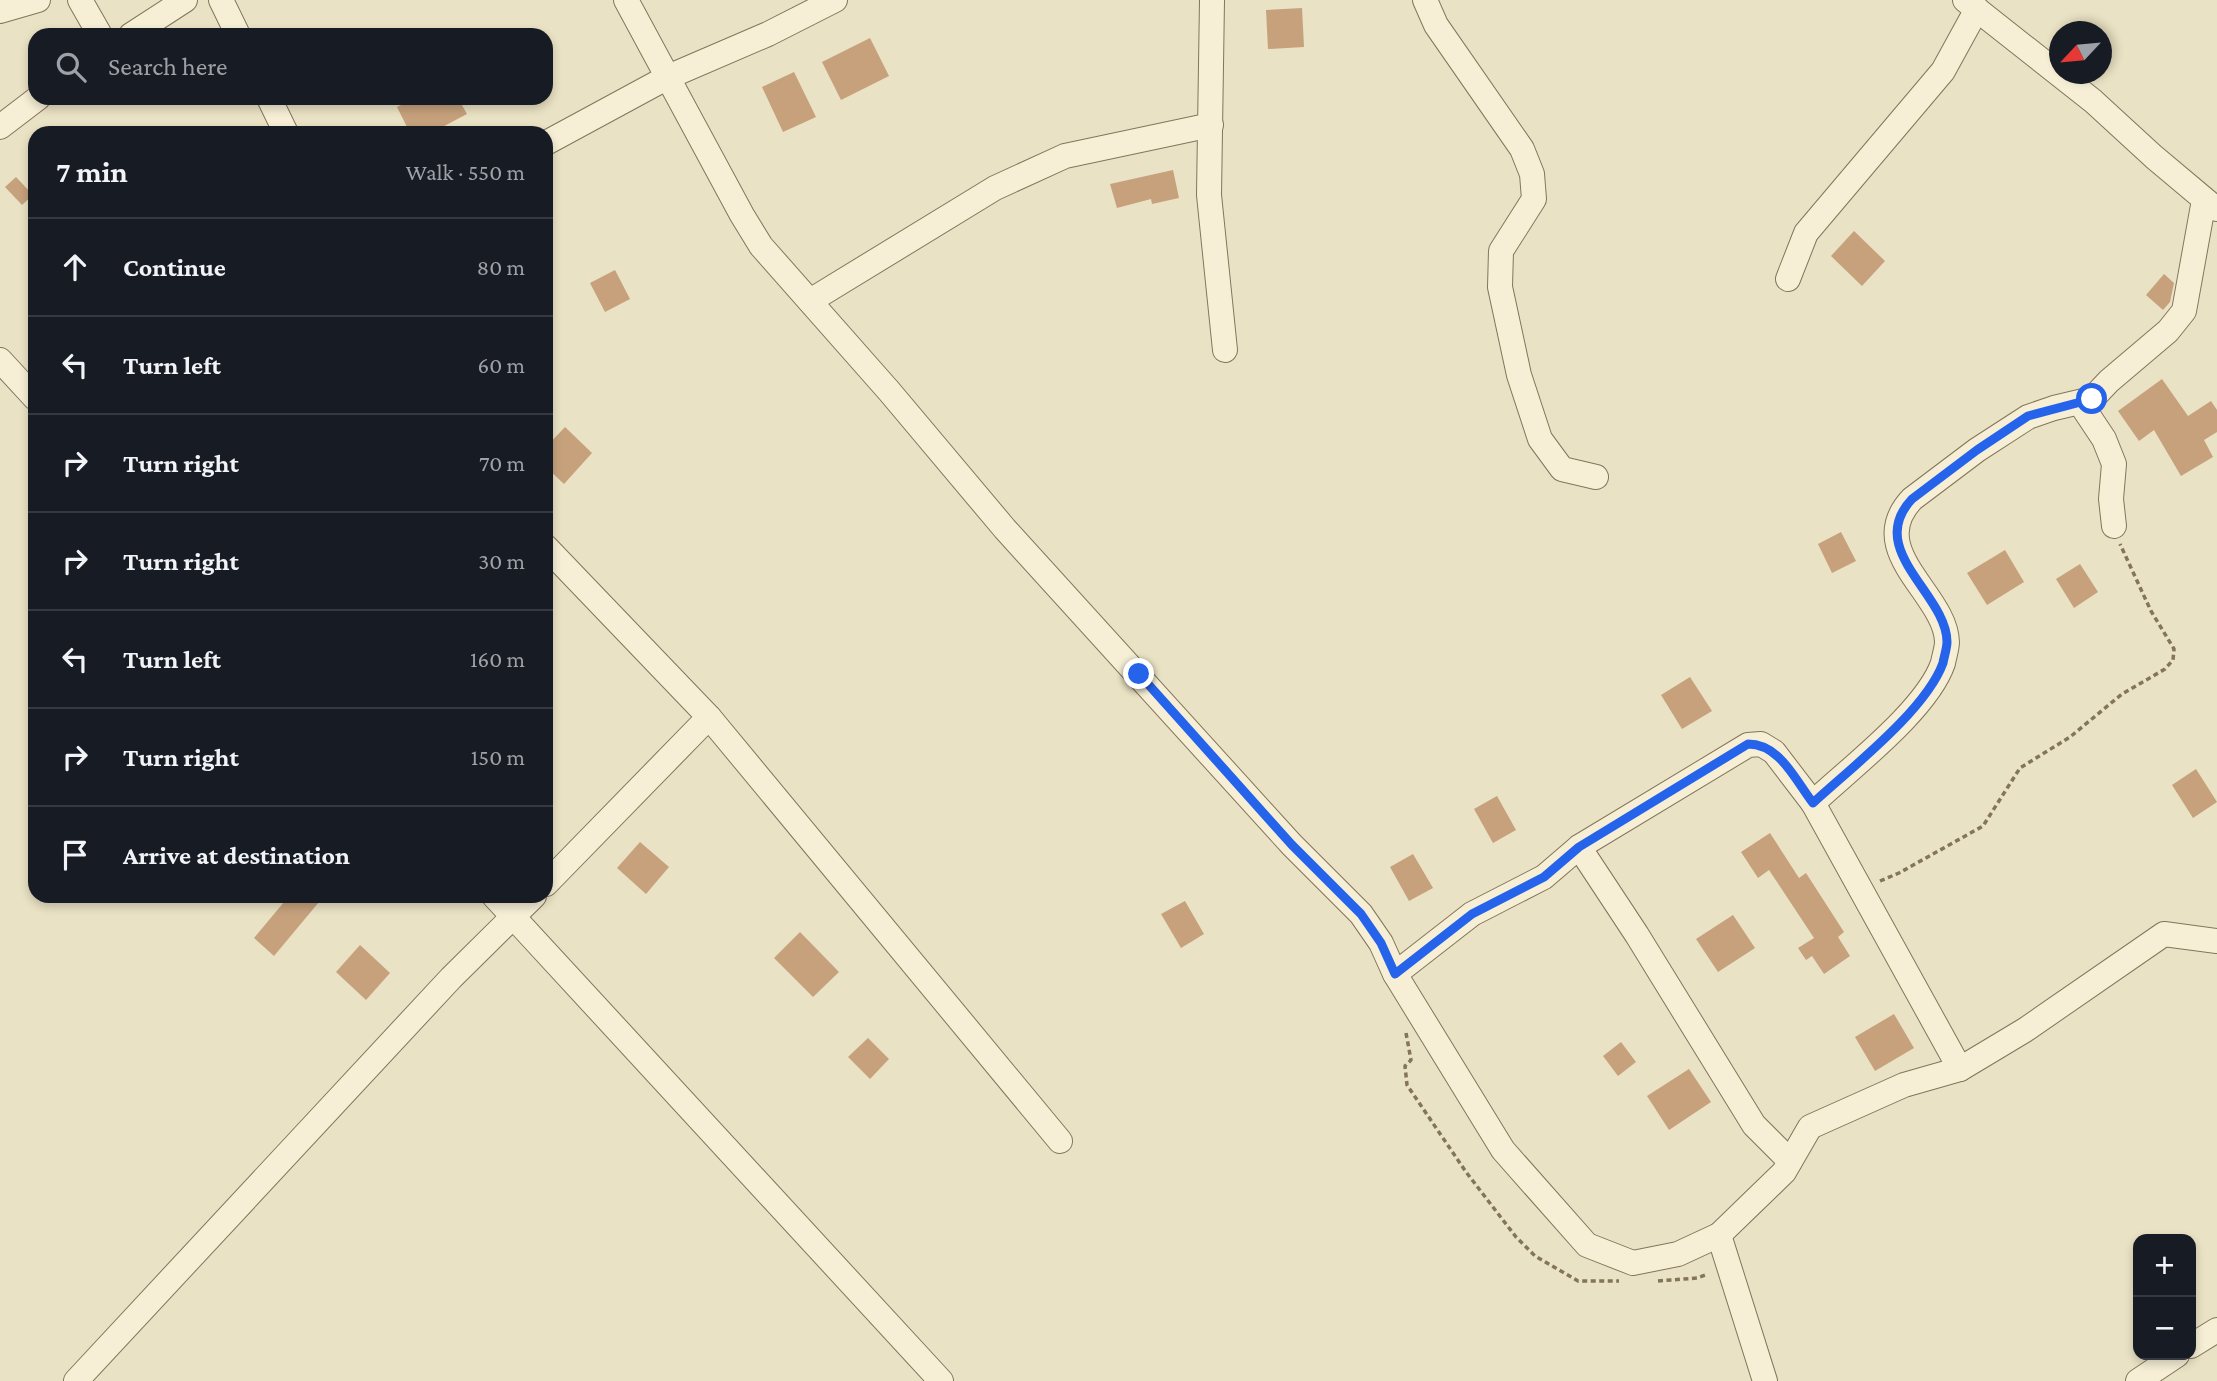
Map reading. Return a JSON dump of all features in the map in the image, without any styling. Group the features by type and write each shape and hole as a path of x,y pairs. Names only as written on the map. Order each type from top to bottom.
{"street":[{"path":"0,11 38,0"},
{"path":"80,0 96,28"},
{"path":"142,28 186,0"},
{"path":"221,0 235,28"},
{"path":"626,0 761,246 1005,529 1292,845 1361,914 1381,943 1395,974 1503,1150 1587,1245 1633,1263 1678,1254 1719,1235 1784,1172 1810,1127 1904,1085 1960,1069 2025,1030 2164,934 2217,941"},
{"path":"553,139 668,77 768,34 835,0"},
{"path":"1212,0 1209,195 1225,350"},
{"path":"1425,0 1436,25 1522,149 1532,174 1534,199 1501,251 1500,287 1519,375 1540,439 1562,468 1596,477"},
{"path":"1788,279 1806,233 1942,71 1971,5 2093,101 2210,205 2184,311 2168,331 2092,399 2028,416 2006,429 1912,499 1902,510 1896,527 1904,560 1940,617 1947,642 1942,665 1914,710 1813,803"},
{"path":"0,127 29,105"},
{"path":"272,105 283,126"},
{"path":"810,301 995,188 1065,156 1211,125"},
{"path":"0,360 28,390"},
{"path":"2080,403 2104,439 2114,464 2111,499 2114,526"},
{"path":"553,554 709,717 1060,1141"},
{"path":"553,877 709,717"},
{"path":"1395,974 1472,914 1544,877 1579,847 1748,744 1761,744 1774,751 1813,803 1960,1069"},
{"path":"1579,847 1637,934 1755,1125 1790,1161"},
{"path":"501,903 941,1381"},
{"path":"76,1381 452,978 527,903"},
{"path":"1719,1235 1765,1381"},
{"path":"2196,1343 2217,1330"},
{"path":"2138,1381 2170,1360"}],"path":[{"path":"1862,890 1899,873 1983,826 2020,768 2070,737 2122,694 2165,669 2173,660 2174,649 2151,611 2114,526"}],"building":[{"path":"1302,8 1304,47 1268,49 1266,10"},
{"path":"870,38 889,76 841,100 822,62"},
{"path":"794,72 816,117 783,132 762,87"},
{"path":"462,105 467,114 444,126 406,126 397,107"},
{"path":"1173,170 1179,198 1152,204 1151,199 1117,208 1110,184"},
{"path":"16,177 28,190 28,200 22,205 5,187"},
{"path":"1854,231 1885,261 1862,286 1831,256"},
{"path":"615,270 630,299 605,312 590,283"},
{"path":"2164,274 2174,283 2170,302 2163,310 2146,295"},
{"path":"2162,379 2188,416 2211,401 2217,410 2217,432 2204,440 2213,457 2181,476 2154,430 2139,441 2118,411"},
{"path":"565,427 592,453 564,484 553,474 553,440"},
{"path":"1841,532 1856,561 1832,573 1818,544"},
{"path":"2005,550 2024,582 1987,605 1967,573"},
{"path":"2080,564 2098,592 2074,608 2056,579"},
{"path":"1690,677 1712,711 1682,729 1661,695"},
{"path":"2196,769 2217,802 2193,818 2172,785"},
{"path":"1497,796 1516,830 1493,843 1474,809"},
{"path":"1770,833 1799,878 1806,873 1844,932 1838,937 1850,956 1824,974 1812,956 1806,960 1798,948 1814,938 1769,870 1758,878 1741,852"},
{"path":"640,842 669,867 646,894 617,868"},
{"path":"1413,854 1433,888 1409,901 1390,867"},
{"path":"1185,901 1204,934 1181,948 1161,914"},
{"path":"283,903 318,903 274,956 254,938"},
{"path":"1733,915 1755,948 1718,972 1696,939"},
{"path":"800,932 839,972 813,997 774,958"},
{"path":"360,945 390,973 366,1000 336,972"},
{"path":"1894,1014 1914,1048 1875,1071 1855,1037"},
{"path":"868,1038 889,1059 870,1079 848,1057"},
{"path":"1621,1042 1636,1062 1618,1076 1603,1056"},
{"path":"1689,1069 1711,1102 1669,1130 1647,1096"}],"route":[{"path":"1139,674 1292,845 1361,914 1381,943 1395,974 1472,914 1544,877 1579,847 1748,744 1761,744 1774,751 1813,803 1914,710 1942,665 1947,642 1940,617 1904,560 1896,527 1902,510 1912,499 1977,450 2028,416 2092,399"}]}
